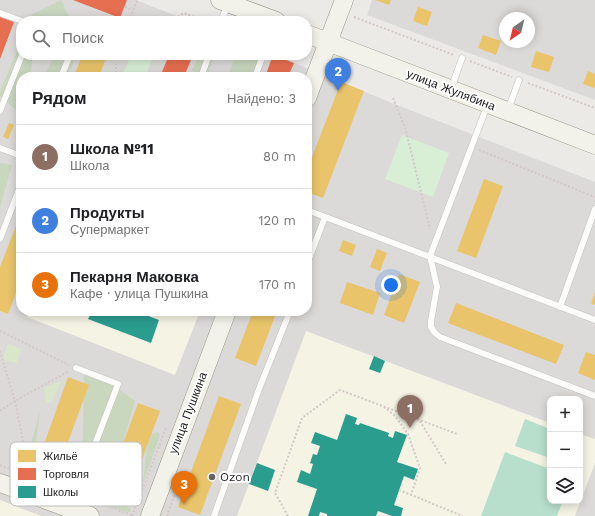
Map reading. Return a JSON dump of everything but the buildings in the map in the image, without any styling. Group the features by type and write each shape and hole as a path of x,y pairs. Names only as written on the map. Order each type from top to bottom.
{"main road":[{"path":"312,85 344,0"},
{"path":"224,2 262,16"},
{"name":"улица Жулябина","path":"312,36 595,145"},
{"name":"улица Пушкина","path":"150,516 225,316"},
{"path":"0,483 10,487"},
{"path":"63,506 90,516"}],"lane":[{"path":"223,16 224,2"},
{"path":"0,13 16,19"},
{"path":"451,90 462,58"},
{"path":"0,111 20,60"},
{"path":"64,72 68,60"},
{"path":"203,72 207,60"},
{"path":"257,72 261,60"},
{"path":"507,111 519,80"},
{"path":"488,104 430,256 437,287 431,327 440,337 595,396"},
{"path":"0,148 16,154"},
{"path":"0,239 16,197"},
{"path":"560,306 595,209"},
{"path":"312,212 595,320"},
{"path":"312,251 325,217"},
{"path":"214,516 259,389 288,316"},
{"path":"76,368 118,384 96,442"}],"path":[{"path":"131,16 137,0"},
{"path":"125,7 133,10"},
{"path":"179,16 184,13 192,16"},
{"path":"115,60 116,72"},
{"path":"393,98 405,126 434,244"},
{"path":"472,147 595,197"},
{"path":"0,331 76,368"},
{"path":"0,351 15,401 23,442"},
{"path":"0,411 15,401 76,368"},
{"path":"288,516 275,493 302,418 340,390 457,434"},
{"path":"382,405 395,416 408,434 420,468 411,495"},
{"path":"420,420 446,464"},
{"path":"399,490 463,516"}],"shaded area":[{"path":"0,0 136,0 176,16 16,16 16,60 287,60 392,103 595,182 595,516 0,516"},
{"path":"372,0 595,0 595,100 367,15"},
{"path":"28,316 198,316 175,375"},
{"path":"306,331 547,422 547,504 580,504 575,516 237,516"},
{"path":"583,435 595,439 595,463 583,495"},
{"path":"0,500 10,504 10,506 15,506 41,516 0,516"}],"green space":[{"path":"61,0 69,16 31,16"},
{"path":"16,53 16,60 32,60 31,72 16,72 16,110 0,96 0,92"},
{"path":"52,60 74,61 70,72 46,72"},
{"path":"129,60 152,60 147,72 124,72"},
{"path":"197,60 212,60 209,72 195,72 192,70"},
{"path":"233,60 264,60 258,72 230,72"},
{"path":"402,135 449,153 433,197 385,179"},
{"path":"0,163 12,165 0,208"},
{"path":"8,343 21,349 17,363 4,360"},
{"path":"84,371 105,379 135,401 123,442 81,442 83,439"},
{"path":"61,381 51,403 46,402 44,388"},
{"path":"40,411 36,442 32,442"},
{"path":"525,419 547,428 547,457 515,446"},
{"path":"158,432 160,435 143,484 146,450 151,435"},
{"path":"505,452 547,468 547,504 562,504 557,516 481,516"},
{"path":"104,506 126,506 131,509 130,512"}],"place":[{"name":"Продукты","path":"338,91"},
{"name":"Школа №11","path":"410,428"},
{"name":"Ozon","path":"212,477"},
{"name":"Пекарня Маковка","path":"184,504"}]}
